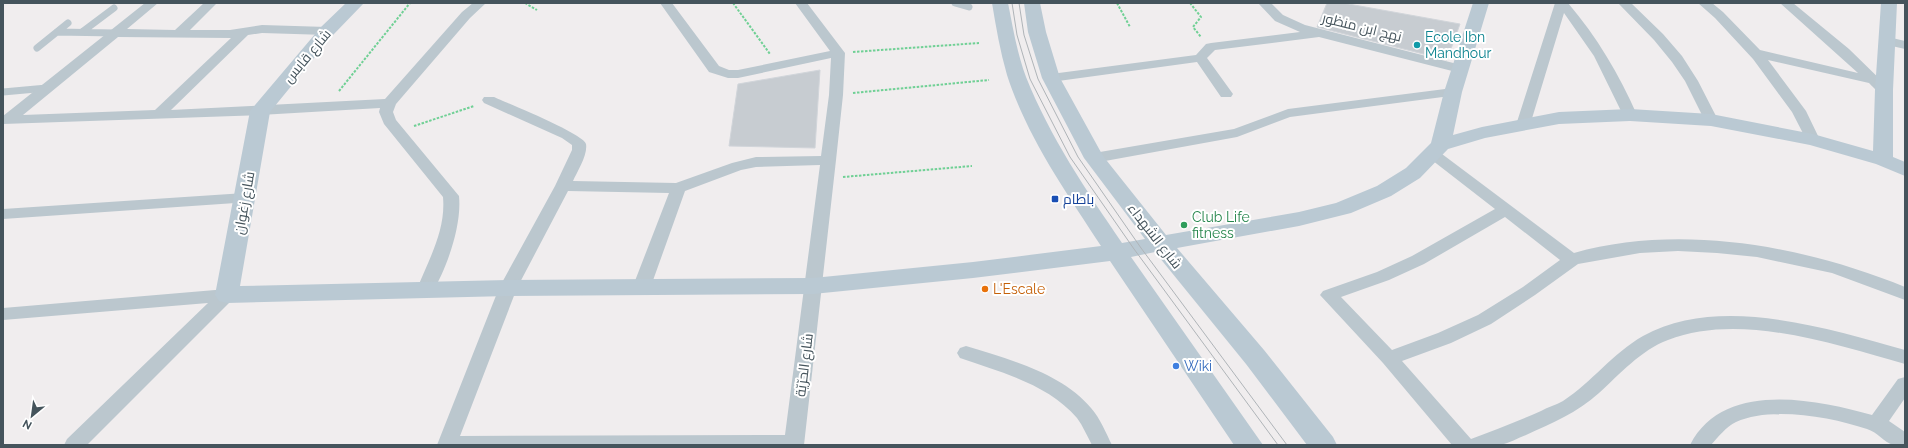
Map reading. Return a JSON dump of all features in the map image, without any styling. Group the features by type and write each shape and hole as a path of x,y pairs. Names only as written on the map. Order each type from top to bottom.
{"street":[{"path":"5,121 152,3"},
{"path":"178,34 211,3"},
{"name":"شارع قابس","path":"260,111 327,31 356,3"},
{"path":"426,289 452,219 453,206 451,196 445,186 389,121 386,112 389,103 466,15 480,3"},
{"path":"666,3 714,69 728,74 738,74 838,53 801,3"},
{"path":"1000,3 1005,39 1016,79 1031,113 1055,160 1210,391 1249,445"},
{"name":"شارع الشهداء","path":"1032,3 1037,32 1052,78 1094,158 1160,244 1255,357 1323,445"},
{"name":"نهج ابن منظور","path":"1264,3 1279,18 1301,28 1460,69"},
{"path":"1437,150 1453,92 1481,3"},
{"path":"1561,3 1582,26 1602,55 1617,84 1630,115"},
{"path":"1523,124 1561,3"},
{"path":"1624,3 1653,31 1677,59 1697,92 1711,120"},
{"path":"1704,3 1720,15 1755,53 1800,111 1812,140"},
{"path":"1786,3 1844,52 1878,85"},
{"path":"1883,160 1878,85 1897,43 1889,3"},
{"path":"115,34 243,33 262,29 327,31"},
{"path":"158,115 243,33"},
{"path":"1052,78 1200,58 1211,48 1318,33"},
{"name":"شارع الحرّيّة","path":"795,444 827,178 836,95 838,53"},
{"path":"1755,53 1878,85"},
{"path":"1200,58 1226,94"},
{"path":"1094,158 1237,133 1251,129 1272,117 1288,113 1453,92"},
{"path":"489,100 567,134 579,143 579,150 563,186 508,288 447,445 795,444"},
{"path":"5,121 326,108 389,103"},
{"name":"شارع زغوان","path":"227,295 260,111"},
{"path":"3,314 227,295 426,289 642,286 813,286 973,270 1117,252 1240,228 1299,219 1343,208 1384,191 1413,173 1437,150 1482,134 1523,124 1559,118 1630,115 1711,120 1812,140 1883,160 1905,170"},
{"path":"1437,150 1506,210 1572,260"},
{"path":"563,186 678,188 737,166 756,162 828,160"},
{"path":"642,286 678,188"},
{"path":"3,214 245,198"},
{"path":"1464,445 1389,358 1329,294 1384,276 1418,260 1506,210"},
{"path":"1389,358 1425,346 1472,326 1522,296 1572,260 1628,248 1671,245 1722,247 1775,254 1829,267 1881,283 1905,294"},
{"path":"74,445 227,295"},
{"path":"1478,445 1520,430 1570,406 1636,351 1661,335 1698,325 1744,324 1792,329 1840,339 1905,357"},
{"path":"966,353 1024,374 1068,397 1084,413 1102,445"},
{"path":"1876,424 1905,384"},
{"path":"1700,445 1727,417 1753,409 1789,407 1828,413 1876,424 1905,443"}],"lane":[{"path":"955,3 969,8"},
{"path":"82,32 114,8"},
{"path":"37,48 68,23"},
{"path":"58,32 115,34"},
{"path":"3,92 47,88"}],"path":[{"path":"326,108 410,3"},
{"path":"525,3 537,10"},
{"path":"733,3 779,66"},
{"path":"1116,3 1130,28"},
{"path":"1190,3 1201,17 1193,28 1211,48"},
{"path":"838,53 978,43"},
{"path":"836,95 989,80"},
{"path":"399,132 489,100"},
{"path":"827,178 972,166"}],"building":[{"name":"Ecole Ibn Mandhour","path":"1327,3 1343,3 1460,24 1447,60 1317,27"},
{"path":"820,70 815,148 729,146 738,84"}],"tram line":[{"path":"1012,3 1017,35 1030,79 1070,157 1134,249 1278,445"},
{"path":"1019,3 1024,35 1038,79 1078,157 1141,248 1287,445"}],"place":[{"name":"Ecole Ibn Mandhour","path":"1417,45"},
{"name":"باطام","path":"1055,199"},
{"name":"Club Life fitness","path":"1184,225"},
{"name":"L'Escale","path":"985,289"},
{"name":"Wiki","path":"1176,366"}]}
